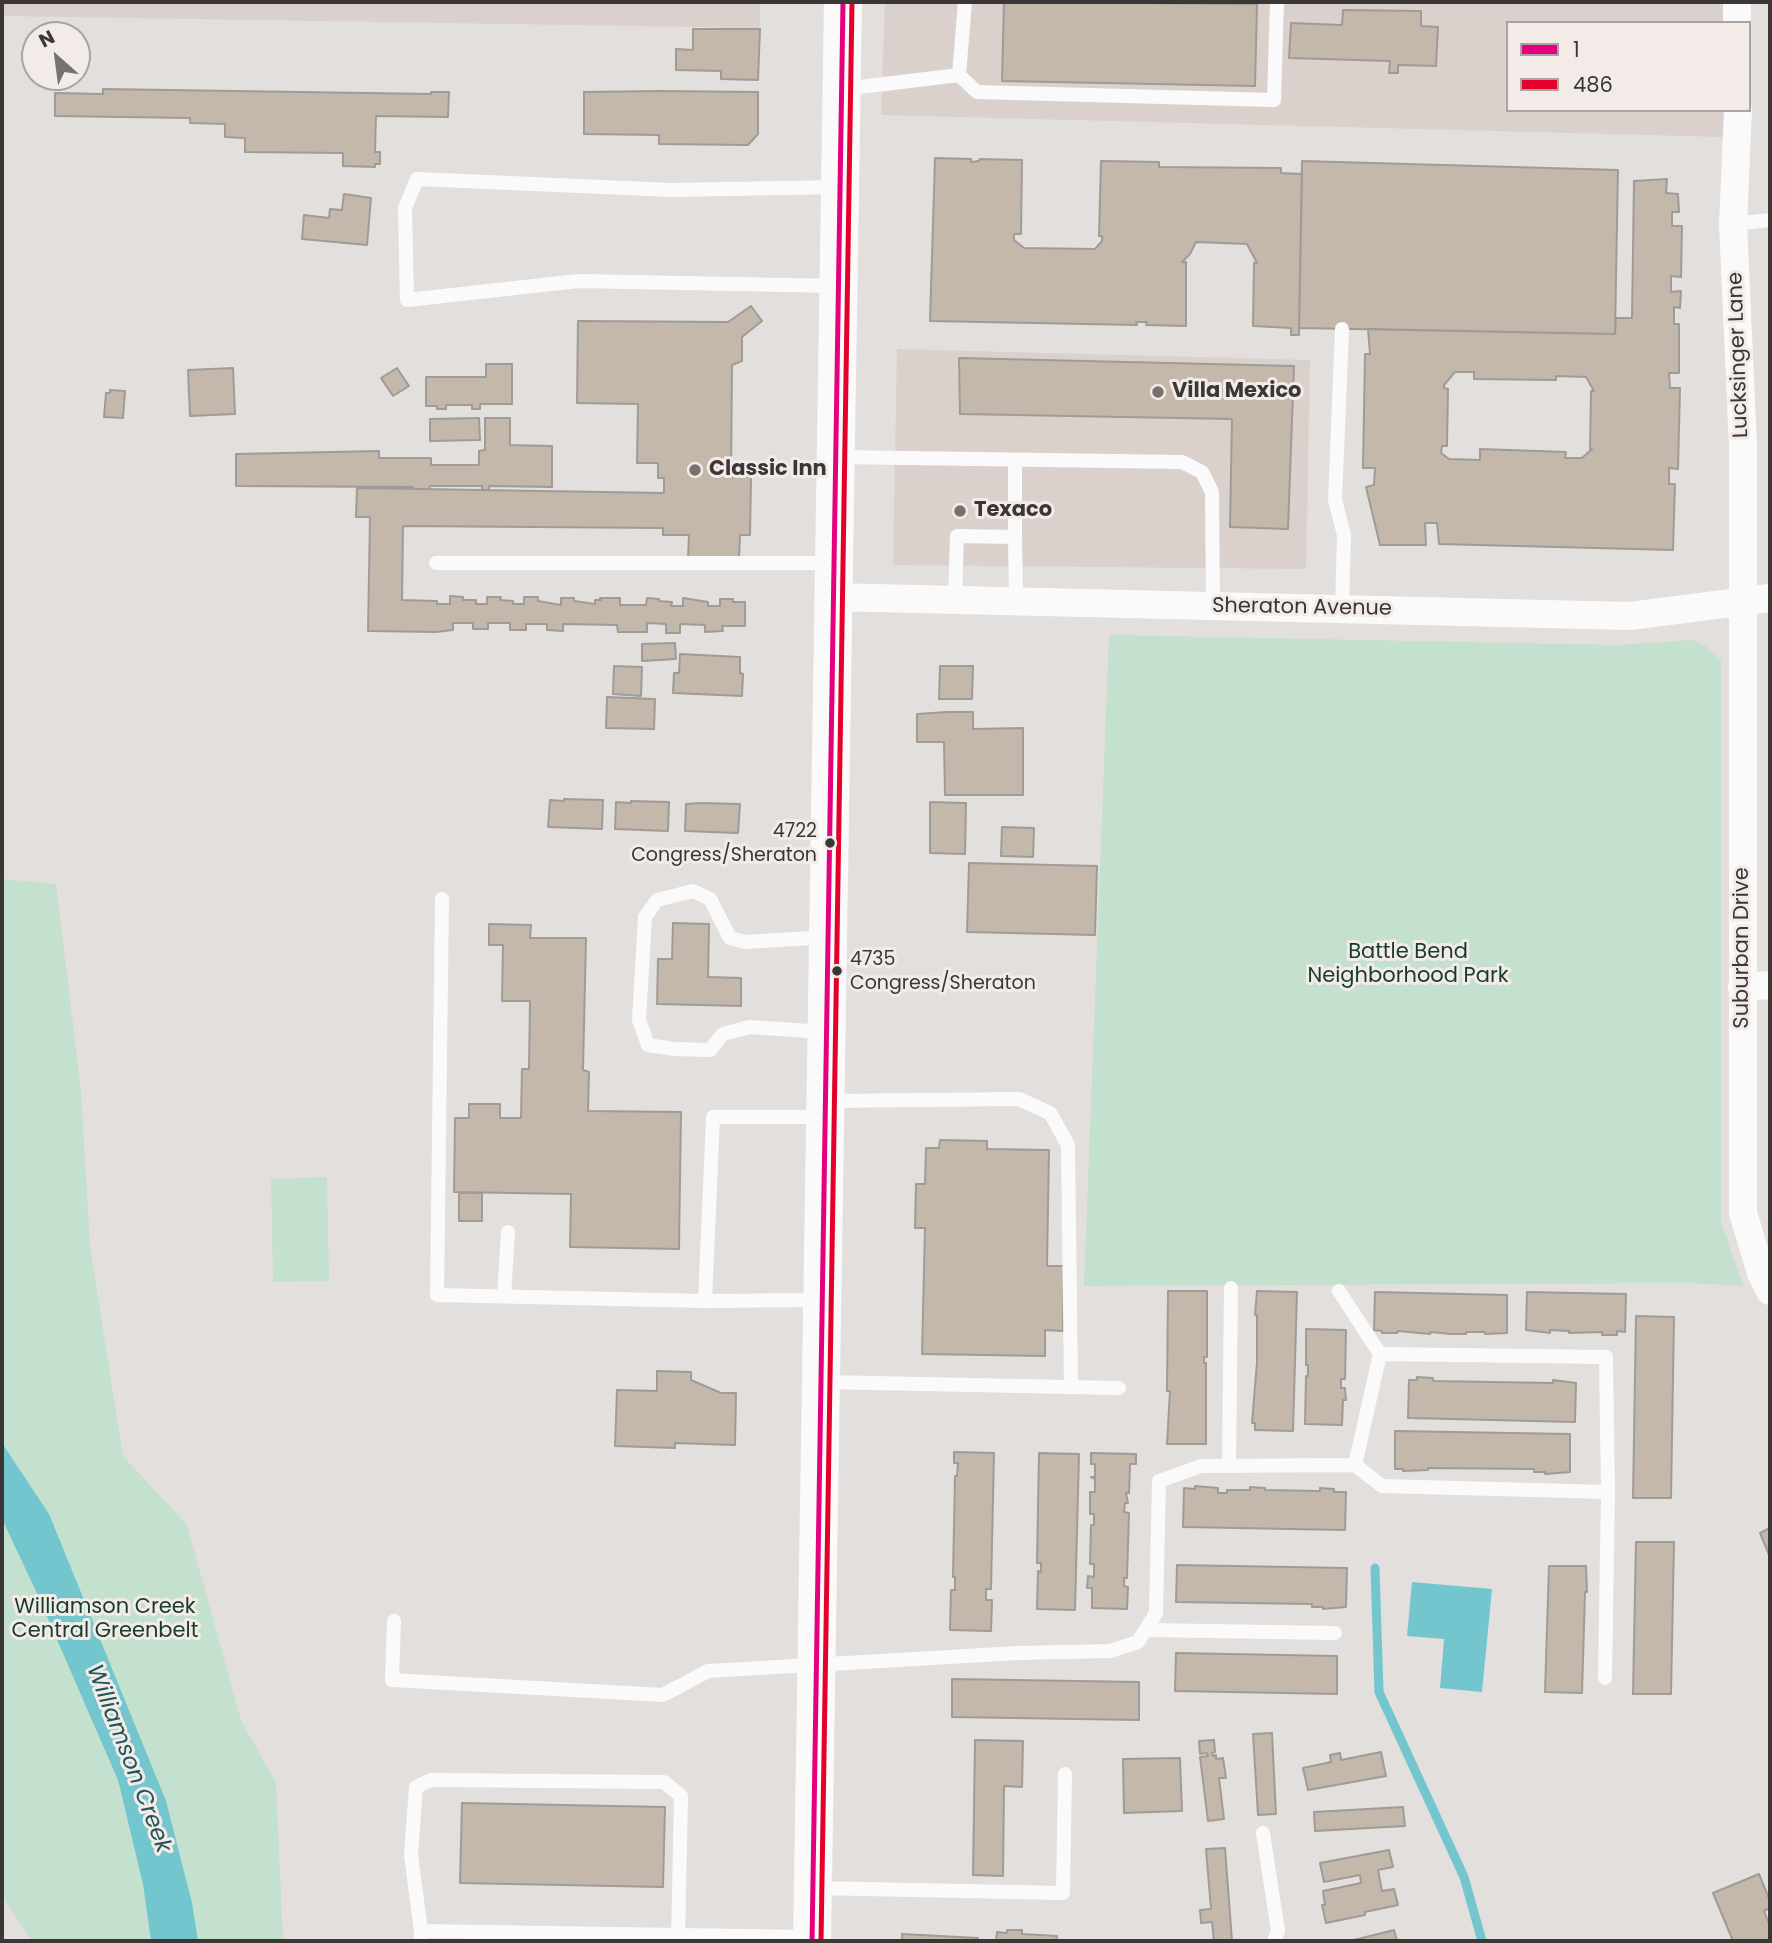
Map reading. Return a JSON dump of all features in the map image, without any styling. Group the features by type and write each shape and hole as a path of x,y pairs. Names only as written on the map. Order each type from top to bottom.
{"main road":[{"path":"812,1939 843,2"}],"street":[{"path":"1737,2 1737,21"},
{"name":"Lucksinger Lane","path":"1738,112 1734,224 1743,446 1757,599"},
{"name":"Sheraton Avenue","path":"833,580 955,600 1630,615 1757,599"},
{"name":"Suburban Drive","path":"1757,599 1742,986 1743,1213 1761,1273 1770,1291"},
{"path":"1742,986 1770,985"}],"lane":[{"path":"959,75 965,2"},
{"path":"959,75 977,92 1274,100 1277,2"},
{"path":"842,89 959,75"},
{"path":"838,286 578,281 407,300 405,208 416,178 673,190 840,187"},
{"path":"1734,224 1770,220"},
{"path":"1342,329 1335,499 1344,535 1342,609"},
{"path":"835,457 1182,462 1202,472 1212,492 1213,606"},
{"path":"1015,460 1016,601"},
{"path":"955,600 957,536 1015,537"},
{"path":"436,563 833,580"},
{"path":"828,1033 749,1027 723,1034 710,1050 674,1049 648,1045 639,1020 645,917 657,901 693,891 709,899 730,939 745,942 829,937"},
{"path":"442,899 437,1295 705,1301 823,1300"},
{"path":"705,1301 713,1117 1019,1099 1050,1113 1068,1145 1071,1387"},
{"path":"505,1296 508,1231"},
{"path":"1229,1465 1231,1289"},
{"path":"1339,1291 1380,1354 1355,1465"},
{"path":"1380,1354 1606,1357 1608,1492 1605,1678"},
{"path":"822,1382 1119,1388"},
{"path":"394,1621 392,1680 663,1695 708,1671 1018,1653 1110,1651 1138,1642 1156,1613 1159,1481 1201,1466 1355,1465 1382,1486 1445,1490 1608,1492"},
{"path":"1146,1630 1335,1633"},
{"path":"813,1888 1063,1893 1065,1774"},
{"path":"678,1938 681,1796 664,1782 430,1780 416,1787 411,1856 421,1936 678,1938 812,1939"},
{"path":"1263,1833 1278,1931 1274,1941"}],"shaded area":[{"path":"2,2 760,2 760,28 2,16"},
{"path":"885,2 1724,2 1724,21 1506,21 1506,112 1724,112 1724,137 881,115"},
{"path":"897,349 1310,360 1306,569 893,565"}],"green space":[{"name":"Battle Bend Neighborhood Park","path":"1109,635 1620,645 1692,640 1704,645 1721,660 1721,1222 1743,1286 1689,1283 1084,1286"},
{"name":"Williamson Creek Central Greenbelt","path":"2,879 56,884 81,1090 90,1246 123,1456 187,1525 241,1720 276,1783 283,1941 32,1941 2,1896"},
{"path":"327,1177 329,1281 273,1282 271,1179"}],"water":[{"name":"Williamson Creek","path":"2,1443 49,1514 166,1801 192,1903 198,1941 151,1941 143,1884 118,1780 2,1519"},
{"path":"1412,1582 1492,1589 1482,1692 1440,1688 1444,1639 1407,1636"}],"building":[{"path":"1004,2 1257,4 1255,86 1002,81"},
{"path":"1343,10 1421,11 1421,26 1438,27 1436,66 1398,65 1398,73 1389,73 1390,61 1289,58 1291,23 1342,25"},
{"path":"693,29 760,29 758,80 721,79 721,71 676,70 676,49 693,50"},
{"path":"103,89 431,94 449,92 448,117 376,116 375,152 380,152 380,164 375,164 375,167 343,166 343,153 245,152 245,138 225,137 225,124 190,123 190,118 55,116 55,93 103,94"},
{"path":"584,92 758,92 758,134 748,145 659,144 659,135 584,134"},
{"path":"935,158 971,159 971,162 980,159 1022,160 1021,234 1014,234 1014,240 1024,248 1095,249 1102,241 1102,236 1099,236 1101,161 1159,162 1159,167 1281,168 1281,173 1302,174 1299,335 1291,335 1291,328 1253,326 1254,263 1257,263 1247,244 1196,242 1182,262 1186,262 1186,326 1146,325 1147,322 1136,322 1137,325 930,321"},
{"path":"1302,161 1618,170 1615,334 1299,328"},
{"path":"1667,179 1666,193 1678,194 1679,212 1672,212 1672,226 1682,226 1681,277 1671,276 1671,292 1681,291 1680,308 1674,307 1674,324 1679,324 1679,373 1669,373 1670,388 1680,388 1678,469 1669,468 1669,484 1675,484 1673,550 1439,544 1437,523 1425,523 1426,545 1380,545 1366,487 1374,485 1375,468 1363,468 1365,354 1370,354 1368,329 1615,334 1616,318 1632,318 1634,181","holes":["1455,372 1474,372 1474,379 1556,380 1556,376 1586,377 1594,391 1591,391 1592,449 1582,458 1565,458 1566,452 1480,449 1480,460 1449,459 1441,453 1442,446 1447,446 1448,389 1444,388 1444,385"]},
{"path":"344,194 371,198 367,245 302,239 304,215 329,218 330,209 342,210"},
{"name":"Classic Inn","path":"751,306 762,321 742,337 742,361 732,365 731,477 751,477 750,535 740,535 739,559 688,558 689,535 663,535 663,528 403,526 402,600 450,604 450,596 476,600 476,604 487,604 487,597 501,597 500,600 513,601 513,604 524,604 524,597 538,597 538,601 561,605 561,598 574,598 574,601 595,604 595,600 601,600 600,598 620,598 620,605 646,605 647,598 672,602 671,606 683,606 683,598 708,602 708,606 720,606 720,599 733,599 733,602 745,602 745,626 722,626 723,631 705,632 705,625 680,624 680,633 666,633 666,624 647,623 647,632 618,632 617,625 563,624 563,631 547,630 547,624 526,624 526,630 510,630 510,623 488,623 488,629 473,629 473,623 453,623 453,630 436,632 368,631 370,517 356,517 357,488 664,493 664,478 658,478 658,463 637,463 638,404 577,403 578,321 728,322"},
{"path":"959,358 1294,366 1288,529 1230,527 1232,419 960,414"},
{"path":"486,364 512,364 512,404 480,404 480,409 472,409 472,405 446,405 446,409 426,406 426,377 486,377"},
{"path":"233,368 235,414 190,416 188,370"},
{"path":"397,368 409,386 393,396 381,378"},
{"path":"110,390 125,391 123,418 104,417 106,393 110,393"},
{"path":"479,418 480,440 430,441 430,419"},
{"path":"485,418 510,418 510,445 552,446 552,487 489,486 489,490 482,490 482,486 430,486 429,489 413,489 236,486 236,454 379,451 379,458 431,458 431,465 479,465 479,451 485,450"},
{"path":"675,643 676,659 642,661 642,644"},
{"path":"680,654 740,657 740,673 743,674 742,696 673,693 674,673 679,673"},
{"path":"614,666 642,667 641,696 613,694"},
{"path":"940,666 973,666 972,699 939,699"},
{"path":"607,697 655,699 654,729 606,728"},
{"path":"973,712 973,729 1023,728 1023,795 945,795 944,742 917,742 917,714"},
{"path":"550,800 603,800 602,829 548,827"},
{"path":"616,802 669,802 668,831 615,829"},
{"path":"930,802 966,803 965,854 930,853"},
{"path":"686,804 740,804 738,833 685,831"},
{"path":"1002,827 1034,828 1033,857 1001,856"},
{"path":"969,863 1097,866 1095,935 967,932"},
{"path":"673,923 709,924 708,977 741,978 741,1006 657,1004 658,959 672,959"},
{"path":"489,924 531,925 530,938 586,938 583,1070 589,1072 588,1111 681,1112 679,1249 570,1247 571,1194 454,1192 455,1118 469,1118 469,1104 500,1104 500,1118 521,1118 522,1069 529,1069 530,1001 502,1001 503,945 489,945"},
{"path":"940,1140 987,1141 987,1149 1049,1150 1047,1266 1064,1266 1063,1331 1045,1330 1045,1356 922,1354 925,1228 915,1228 916,1184 925,1184 926,1148 939,1148"},
{"path":"459,1193 482,1193 482,1221 459,1221"},
{"path":"1168,1291 1207,1291 1207,1357 1204,1357 1206,1444 1167,1444 1170,1391 1167,1391"},
{"path":"1257,1291 1297,1292 1293,1431 1255,1430 1255,1423 1252,1423 1257,1362"},
{"path":"1375,1292 1507,1295 1507,1333 1382,1333 1374,1330"},
{"path":"1527,1292 1626,1294 1625,1332 1602,1335 1602,1332 1569,1333 1550,1330 1550,1333 1526,1330"},
{"path":"1636,1316 1674,1317 1671,1498 1633,1498"},
{"path":"1306,1329 1346,1330 1345,1379 1341,1379 1341,1388 1345,1388 1346,1400 1343,1400 1342,1425 1305,1424 1308,1376"},
{"path":"657,1371 691,1372 691,1380 721,1393 736,1393 735,1445 675,1443 675,1448 615,1446 617,1390 657,1391"},
{"path":"1417,1377 1433,1378 1433,1381 1553,1383 1553,1380 1576,1383 1575,1422 1408,1418 1409,1380 1417,1380"},
{"path":"1395,1431 1570,1434 1570,1472 1545,1474 1534,1472 1534,1469 1428,1468 1403,1471 1395,1469"},
{"path":"954,1452 994,1453 991,1589 986,1589 986,1600 992,1600 991,1631 950,1630 951,1590 955,1590 955,1476 958,1463 954,1463"},
{"path":"1039,1453 1079,1454 1075,1610 1037,1609 1038,1571 1041,1572 1041,1563 1037,1563"},
{"path":"1091,1453 1136,1454 1136,1464 1130,1464 1129,1493 1126,1493 1128,1503 1125,1503 1124,1512 1129,1513 1127,1578 1124,1578 1124,1586 1128,1587 1127,1609 1092,1608 1092,1588 1087,1588 1088,1576 1094,1577 1094,1564 1090,1564 1091,1525 1094,1525 1094,1514 1090,1514 1090,1492 1095,1492 1095,1479 1091,1477 1095,1477 1095,1464 1091,1464"},
{"path":"1195,1486 1218,1488 1218,1493 1227,1493 1227,1490 1250,1490 1250,1487 1265,1490 1320,1491 1320,1488 1346,1492 1345,1530 1183,1527 1184,1488 1195,1489"},
{"path":"1770,1528 1770,1557 1760,1533"},
{"path":"1636,1542 1674,1542 1671,1694 1633,1694"},
{"path":"1177,1565 1347,1568 1346,1607 1323,1609 1312,1607 1312,1604 1176,1602"},
{"path":"1549,1566 1586,1566 1582,1693 1545,1692"},
{"path":"1176,1653 1337,1656 1337,1694 1175,1691"},
{"path":"952,1679 1139,1682 1139,1720 952,1717"},
{"path":"1272,1733 1276,1814 1258,1815 1253,1734"},
{"path":"975,1740 1023,1741 1022,1787 1004,1786 1003,1876 973,1875"},
{"path":"1214,1740 1215,1752 1212,1753 1213,1756 1216,1755 1216,1759 1223,1758 1226,1778 1219,1778 1224,1819 1208,1821 1200,1757 1208,1756 1207,1753 1200,1754 1199,1741"},
{"path":"1381,1752 1386,1776 1308,1790 1303,1768 1331,1762 1330,1755 1340,1753 1341,1760"},
{"path":"1180,1758 1182,1811 1124,1813 1123,1759"},
{"path":"462,1803 665,1807 663,1887 460,1883"},
{"path":"1403,1807 1405,1826 1315,1831 1314,1812"},
{"path":"1225,1848 1232,1941 1214,1941 1212,1922 1201,1923 1200,1910 1211,1909 1206,1849"},
{"path":"1389,1850 1393,1867 1378,1870 1382,1891 1394,1889 1398,1905 1326,1923 1322,1905 1325,1905 1323,1891 1361,1883 1360,1875 1324,1882 1320,1863"},
{"path":"1759,1874 1770,1901 1770,1908 1764,1911 1770,1926 1770,1941 1733,1941 1713,1893"},
{"path":"1007,1930 1022,1930 1022,1934 1057,1936 1056,1941 996,1941 997,1932 1007,1933"},
{"path":"1394,1930 1397,1941 1350,1941"},
{"path":"902,1934 978,1938 978,1941 902,1941"}],"waterway":[{"path":"1375,1568 1379,1692 1464,1877 1482,1941"}],"transit line":[{"name":"1","path":"812,1941 843,2"},
{"name":"486","path":"821,1941 852,2"}],"place":[{"name":"Villa Mexico","path":"1158,392"},
{"name":"Classic Inn","path":"695,470"},
{"name":"Texaco","path":"960,511"},
{"name":"4722 Congress/Sheraton","path":"830,843"},
{"name":"4735 Congress/Sheraton","path":"837,971"}]}
